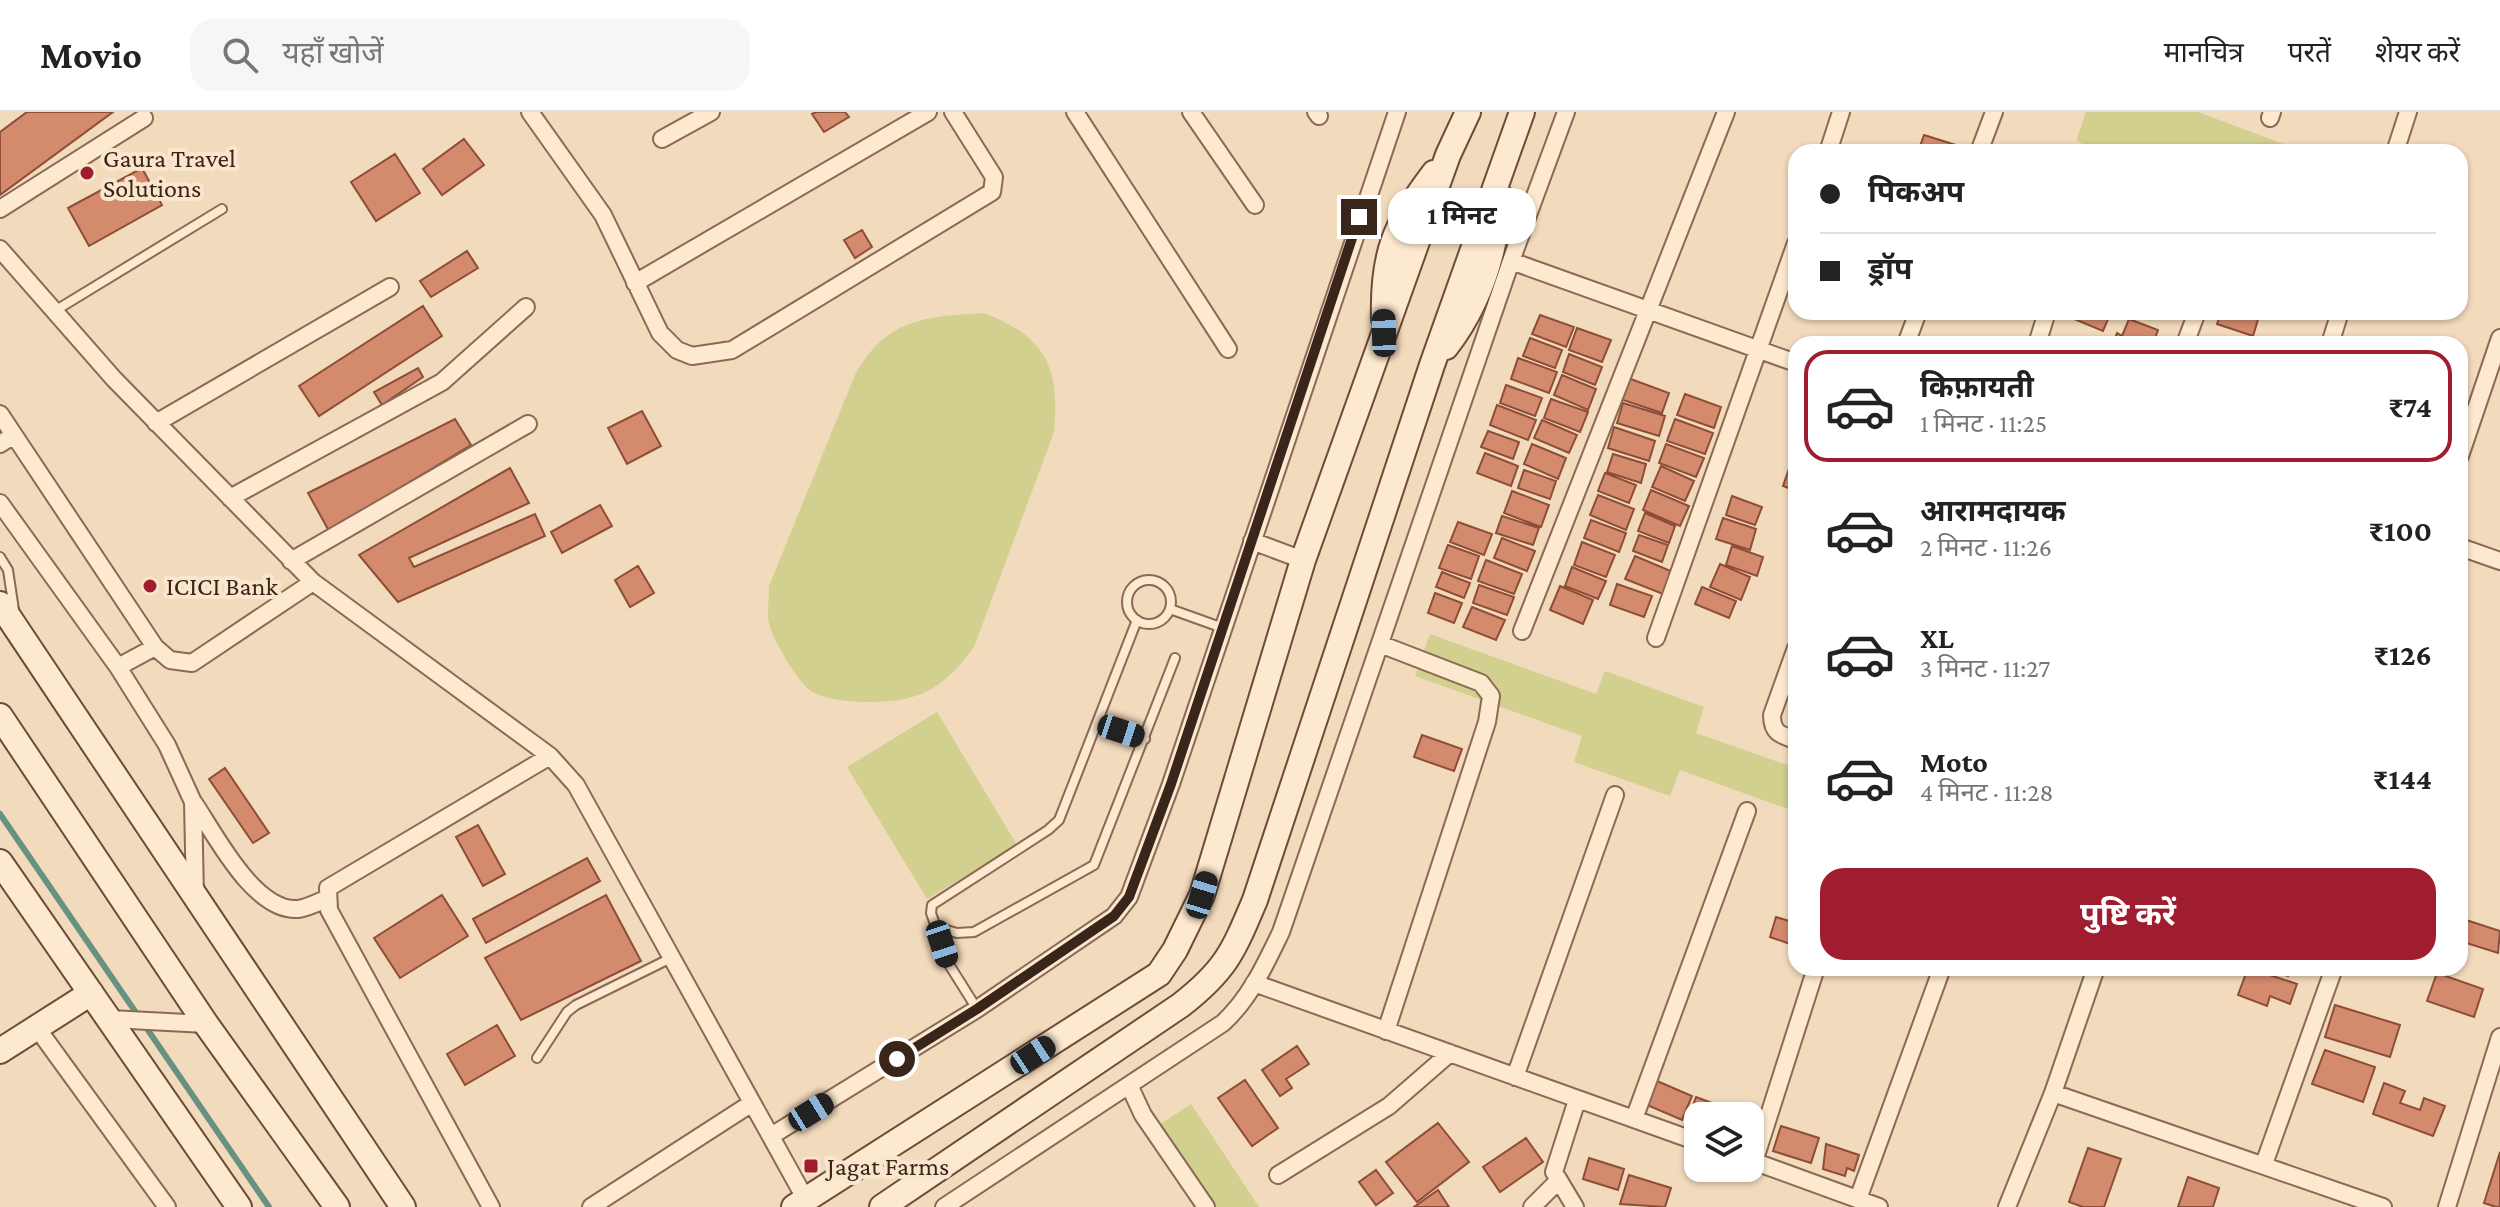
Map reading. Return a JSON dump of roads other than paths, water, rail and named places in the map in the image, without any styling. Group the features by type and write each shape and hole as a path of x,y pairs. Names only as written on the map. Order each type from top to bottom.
{"street":[{"path":"530,112 603,215 660,333 677,350 704,356 732,350 992,192 994,177 953,112"},
{"path":"662,139 711,112"},
{"path":"635,283 928,112"},
{"path":"1075,112 1228,349"},
{"path":"1191,112 1255,205"},
{"path":"771,1136 977,1009 1114,916 1129,897 1397,112"},
{"path":"0,249 53,312 156,423 313,582 550,756 586,798 771,1136 800,1203 1159,974 1175,950 1202,895 1303,560 1384,333 1383,275 1405,212 1448,155 1468,112"},
{"path":"882,1207 910,1200 1181,1005 1214,979 1230,958 1255,900 1432,365 1522,112"},
{"path":"944,1207 1223,1023 1241,1006 1281,932 1511,261 1566,112"},
{"path":"1522,631 1645,310 1726,112"},
{"path":"1831,144 1841,112"},
{"path":"1982,144 1994,112"},
{"path":"2398,144 2408,112"},
{"path":"0,209 144,118"},
{"path":"1511,261 1788,360"},
{"path":"1656,638 1788,266"},
{"path":"156,423 390,287"},
{"path":"230,498 442,382 526,307"},
{"path":"2468,432 2500,338"},
{"path":"0,414 7,439 155,647 170,660 192,663 313,582"},
{"path":"291,561 528,424"},
{"path":"0,503 118,667 167,745 193,802 248,884 277,905 297,909 328,898"},
{"path":"1252,541 1303,560"},
{"path":"2468,550 2500,561"},
{"path":"0,604 403,1207"},
{"path":"1380,644 1481,683 1491,696 1482,737 1386,1031"},
{"path":"118,667 155,647"},
{"path":"1788,670 1772,715 1772,727 1777,734 1788,737"},
{"path":"0,716 206,1024 337,1207"},
{"path":"491,1207 329,910 328,888 334,881 550,756"},
{"path":"1515,1077 1615,795"},
{"path":"193,802 195,898"},
{"path":"1634,1119 1747,811"},
{"path":"0,862 91,993 120,1020 239,1207"},
{"path":"1764,1125 1813,976"},
{"path":"1858,1199 1939,976"},
{"path":"2007,1207 2053,1093 2093,976"},
{"path":"2264,1164 2331,976"},
{"path":"1254,983 1684,1137"},
{"path":"0,1051 91,993"},
{"path":"120,1020 206,1024"},
{"path":"37,1028 167,1207"},
{"path":"2447,1207 2500,1037"},
{"path":"1278,1175 1389,1106 1450,1053"},
{"path":"1129,1085 1143,1115 1206,1207"},
{"path":"2053,1093 2383,1207"},
{"path":"1575,1207 1554,1172 1577,1100"},
{"path":"591,1207 752,1103"},
{"path":"1764,1165 1879,1207"},
{"path":"1532,1207 1558,1181"}],"lane":[{"path":"53,312 222,209"},
{"path":"0,557 8,570 18,630"},
{"path":"1141,581 1156,581 1165,586 1171,597 1170,609 1163,619 1154,623 1137,620 1127,603 1129,591 1141,581"},
{"path":"1170,609 1223,628"},
{"path":"977,1009 950,966 931,913 937,901 1059,820 1137,620"},
{"path":"936,927 957,933 974,932 1094,865 1175,658"},
{"path":"1097,723 1145,739"},
{"path":"537,1058 567,1012 576,1005 671,958"}],"waterway":[{"path":"0,814 269,1207"}],"place":[{"name":"Gaura Travel Solutions","path":"87,173"},
{"name":"ICICI Bank","path":"150,586"},
{"name":"Jagat Farms","path":"811,1166"}]}
